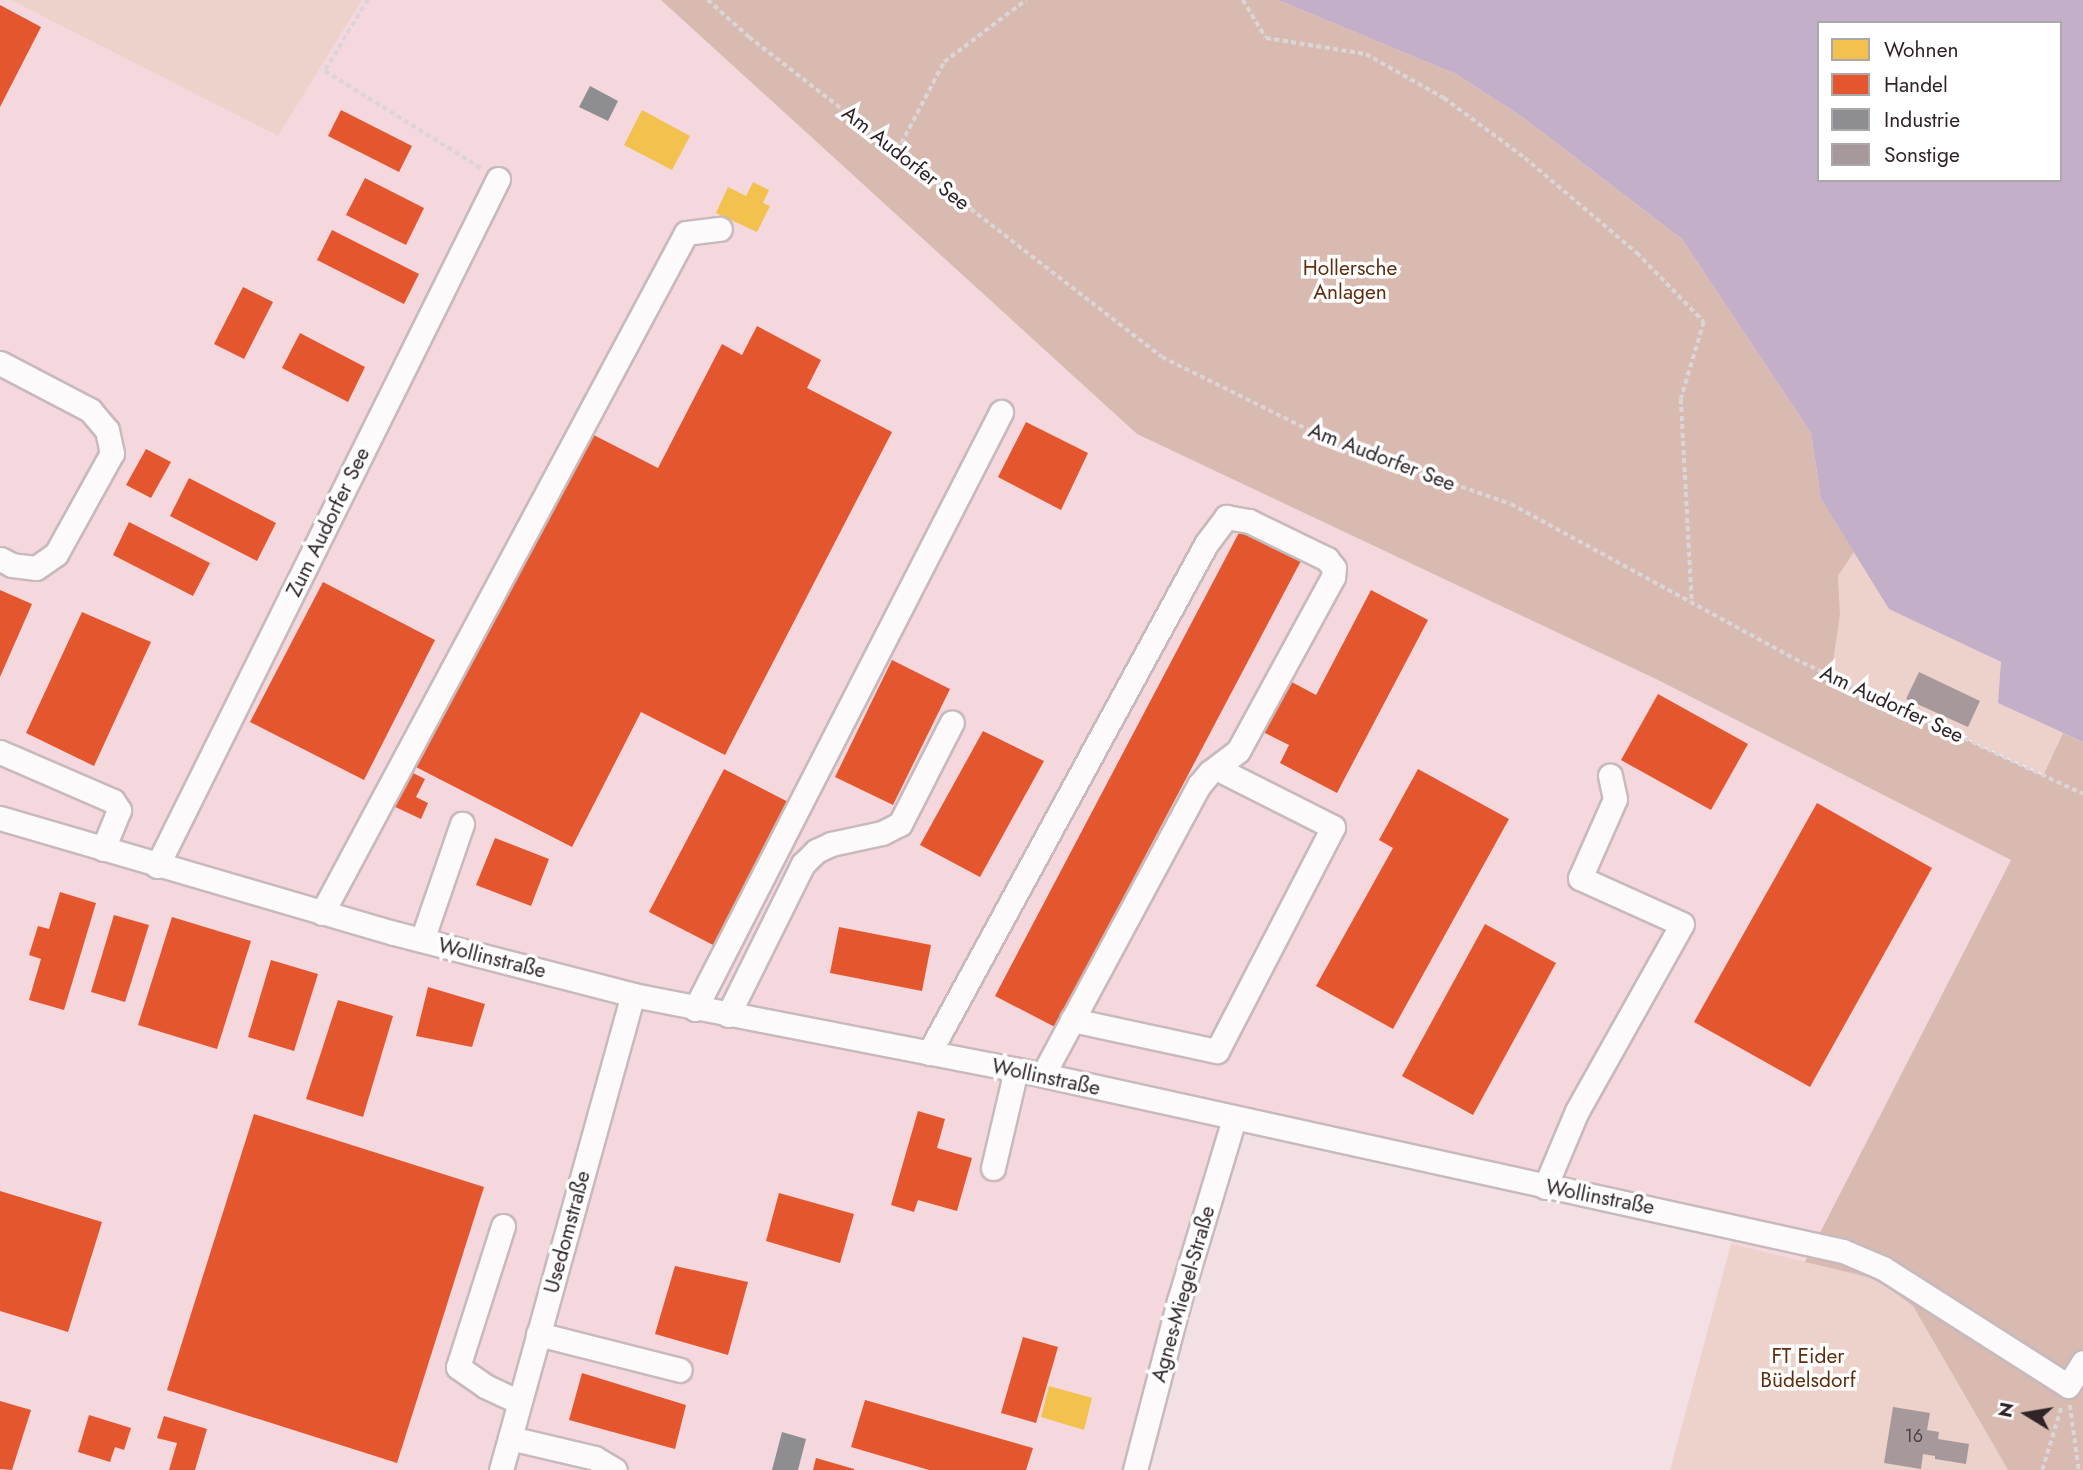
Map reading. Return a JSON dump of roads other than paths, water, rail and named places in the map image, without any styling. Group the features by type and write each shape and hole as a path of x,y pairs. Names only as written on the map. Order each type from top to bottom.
{"street":[{"name":"Zum Audorfer See","path":"157,866 498,179"},
{"path":"322,913 686,233 720,229"},
{"path":"0,363 90,410 107,430 111,453 56,554 36,568 12,565 0,559"},
{"path":"695,1009 1001,412"},
{"path":"929,1053 1206,544 1226,517 1237,517 1327,559 1334,568 1333,577 1238,751 1199,785 1043,1075"},
{"path":"728,1015 803,864 816,850 882,833 900,824 951,722"},
{"path":"0,752 113,801 119,810 103,849"},
{"path":"1072,1020 1217,1051 1333,827 1216,768"},
{"path":"1545,1187 1577,1111 1682,925 1580,878 1615,799 1610,776"},
{"name":"Wollinstraße","path":"0,818 322,913 632,995 1043,1075 1843,1251 1883,1268 2068,1386 2083,1362"},
{"path":"422,940 462,824"},
{"name":"Usedomstraße","path":"501,1470 632,995"},
{"path":"993,1168 1016,1070"},
{"name":"Agnes-Miegel-Straße","path":"1135,1470 1180,1301 1234,1119"},
{"path":"503,1226 458,1367 485,1386 520,1402"},
{"path":"538,1334 680,1370"},
{"path":"510,1438 595,1458 615,1470"}],"park label":[{"name":"Hollersche Anlagen","path":"1350,280"},
{"name":"FT Eider Büdelsdorf","path":"1808,1368"}]}
